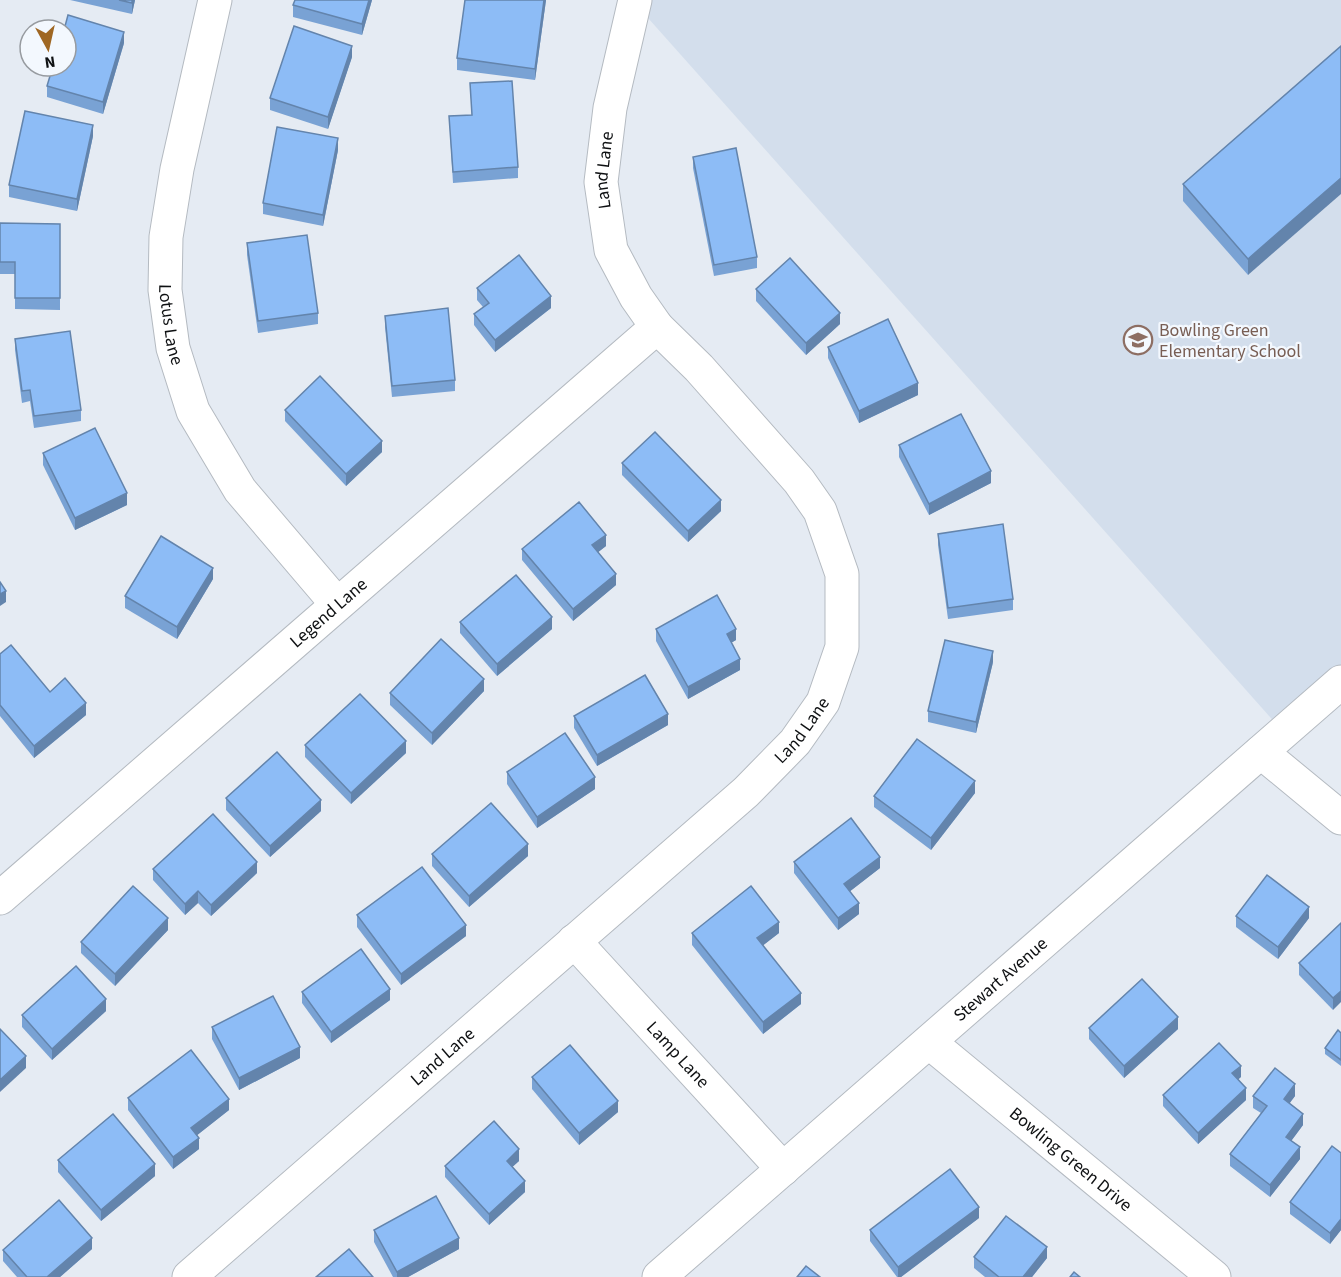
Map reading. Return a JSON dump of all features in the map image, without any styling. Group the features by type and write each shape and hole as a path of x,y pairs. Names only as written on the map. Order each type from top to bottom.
{"street":[{"name":"Lotus Lane","path":"215,0 177,169 166,237 165,290 173,348 193,411 240,490 337,604"},
{"name":"Land Lane","path":"189,1277 746,792 795,742 823,702 842,647 842,574 820,511 800,481 699,368 657,327 636,297 611,250 601,182 610,108 635,0"},
{"name":"Legend Lane","path":"3,889 657,327"},
{"name":"Stewart Avenue","path":"659,1277 1341,681"},
{"path":"1261,752 1341,818"},
{"name":"Lamp Lane","path":"574,941 783,1169"},
{"name":"Bowling Green Drive","path":"929,1042 1214,1277"}],"shaded area":[{"name":"Bowling Green Elementary School","path":"642,0 1341,0 1341,671 1278,726 640,9"}],"building":[{"path":"295,0 369,0 362,24 293,5"},
{"path":"465,0 544,0 535,69 457,58"},
{"path":"78,18 124,32 103,102 47,86 49,78 78,78"},
{"path":"294,26 352,46 328,117 270,98"},
{"path":"1341,46 1341,178 1248,259 1183,184"},
{"path":"512,81 518,167 453,172 449,116 472,115 470,83"},
{"path":"25,111 93,125 77,199 9,185"},
{"path":"277,127 338,138 323,215 263,203"},
{"path":"736,148 757,257 714,265 693,157"},
{"path":"0,223 60,224 60,298 15,298 15,262 0,262"},
{"path":"307,235 318,313 258,321 247,243"},
{"path":"519,255 551,296 495,340 474,314 489,303 477,288"},
{"path":"790,258 840,313 806,343 756,289"},
{"path":"448,308 455,380 392,386 385,316"},
{"path":"888,319 918,383 859,411 828,347"},
{"path":"70,331 81,410 34,416 30,390 22,391 15,339"},
{"path":"320,376 382,441 346,474 285,410"},
{"path":"961,414 991,471 929,504 899,445"},
{"path":"95,428 127,493 75,518 43,453"},
{"path":"655,432 721,500 688,531 622,463"},
{"path":"579,502 606,535 592,545 616,574 573,609 522,549"},
{"path":"1003,524 1013,599 948,608 938,534"},
{"path":"161,536 213,568 177,627 125,596"},
{"path":"516,575 552,617 497,664 460,622"},
{"path":"0,582 6,591 0,594"},
{"path":"717,595 736,629 727,634 740,659 688,687 656,629"},
{"path":"441,639 484,679 432,733 390,693"},
{"path":"945,640 993,651 976,722 928,711"},
{"path":"11,645 50,692 65,678 86,703 34,746 0,705 0,654"},
{"path":"645,675 668,714 597,755 574,716"},
{"path":"360,694 406,741 351,793 305,745"},
{"path":"565,733 595,777 537,817 507,772"},
{"path":"917,739 975,781 931,838 874,796"},
{"path":"277,752 321,800 270,846 226,798"},
{"path":"491,803 528,844 469,896 432,854"},
{"path":"213,814 257,862 211,905 198,891 185,904 153,869"},
{"path":"851,818 880,857 844,884 859,903 838,918 794,862"},
{"path":"422,867 466,925 401,974 357,915"},
{"path":"1267,875 1309,907 1278,947 1236,916"},
{"path":"133,886 168,918 115,974 81,942"},
{"path":"751,886 779,922 757,938 801,993 763,1022 692,933"},
{"path":"1341,923 1341,991 1333,998 1299,963"},
{"path":"361,949 390,989 331,1032 302,992"},
{"path":"76,966 106,999 52,1049 22,1015"},
{"path":"1142,979 1178,1017 1124,1066 1089,1028"},
{"path":"273,996 300,1047 239,1078 212,1027"},
{"path":"0,1029 26,1056 0,1080"},
{"path":"1338,1030 1341,1033 1341,1060 1325,1048"},
{"path":"1219,1043 1241,1066 1232,1073 1246,1088 1198,1133 1163,1095"},
{"path":"570,1045 618,1101 579,1133 532,1077"},
{"path":"191,1050 229,1099 191,1128 199,1138 173,1157 128,1098"},
{"path":"1275,1068 1295,1084 1284,1099 1303,1114 1286,1137 1300,1147 1270,1185 1230,1154 1267,1106 1253,1096"},
{"path":"113,1114 155,1164 101,1210 58,1160"},
{"path":"494,1121 519,1149 507,1161 525,1181 489,1214 445,1166"},
{"path":"1332,1146 1341,1153 1341,1219 1330,1233 1290,1202"},
{"path":"950,1169 979,1207 898,1267 870,1230"},
{"path":"436,1196 459,1238 397,1272 374,1230"},
{"path":"59,1200 92,1238 47,1277 27,1277 3,1250"},
{"path":"1006,1216 1047,1247 1023,1277 999,1277 974,1257"},
{"path":"349,1249 373,1277 316,1277"},
{"path":"806,1266 820,1277 797,1277"},
{"path":"1074,1272 1080,1277 1070,1277"}],"place":[{"name":"Bowling Green Elementary School","path":"1138,340"}]}
